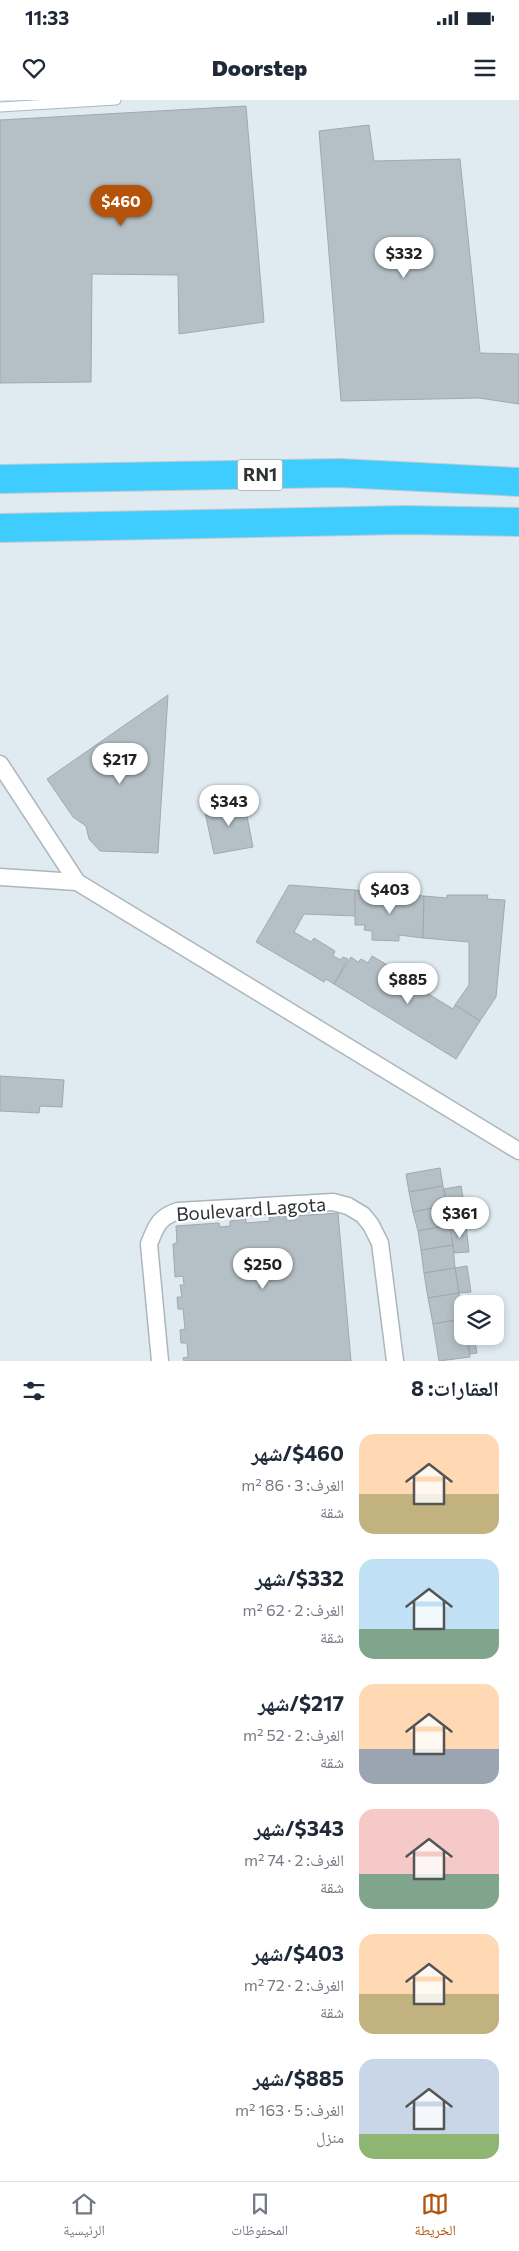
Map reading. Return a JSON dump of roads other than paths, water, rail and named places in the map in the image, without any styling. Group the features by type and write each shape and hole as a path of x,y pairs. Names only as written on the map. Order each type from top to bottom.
{"highway":[{"name":"RN1","path":"0,479 339,473 519,482"},
{"path":"0,528 404,520 519,522"}],"street":[{"path":"0,764 77,882 519,1151"},
{"path":"0,877 77,882"},
{"name":"Boulevard Lagota","path":"160,1361 149,1244 155,1228 164,1216 178,1211 333,1202 348,1206 363,1215 371,1225 380,1243 395,1361"}],"lane":[{"path":"0,107 116,100"}]}
